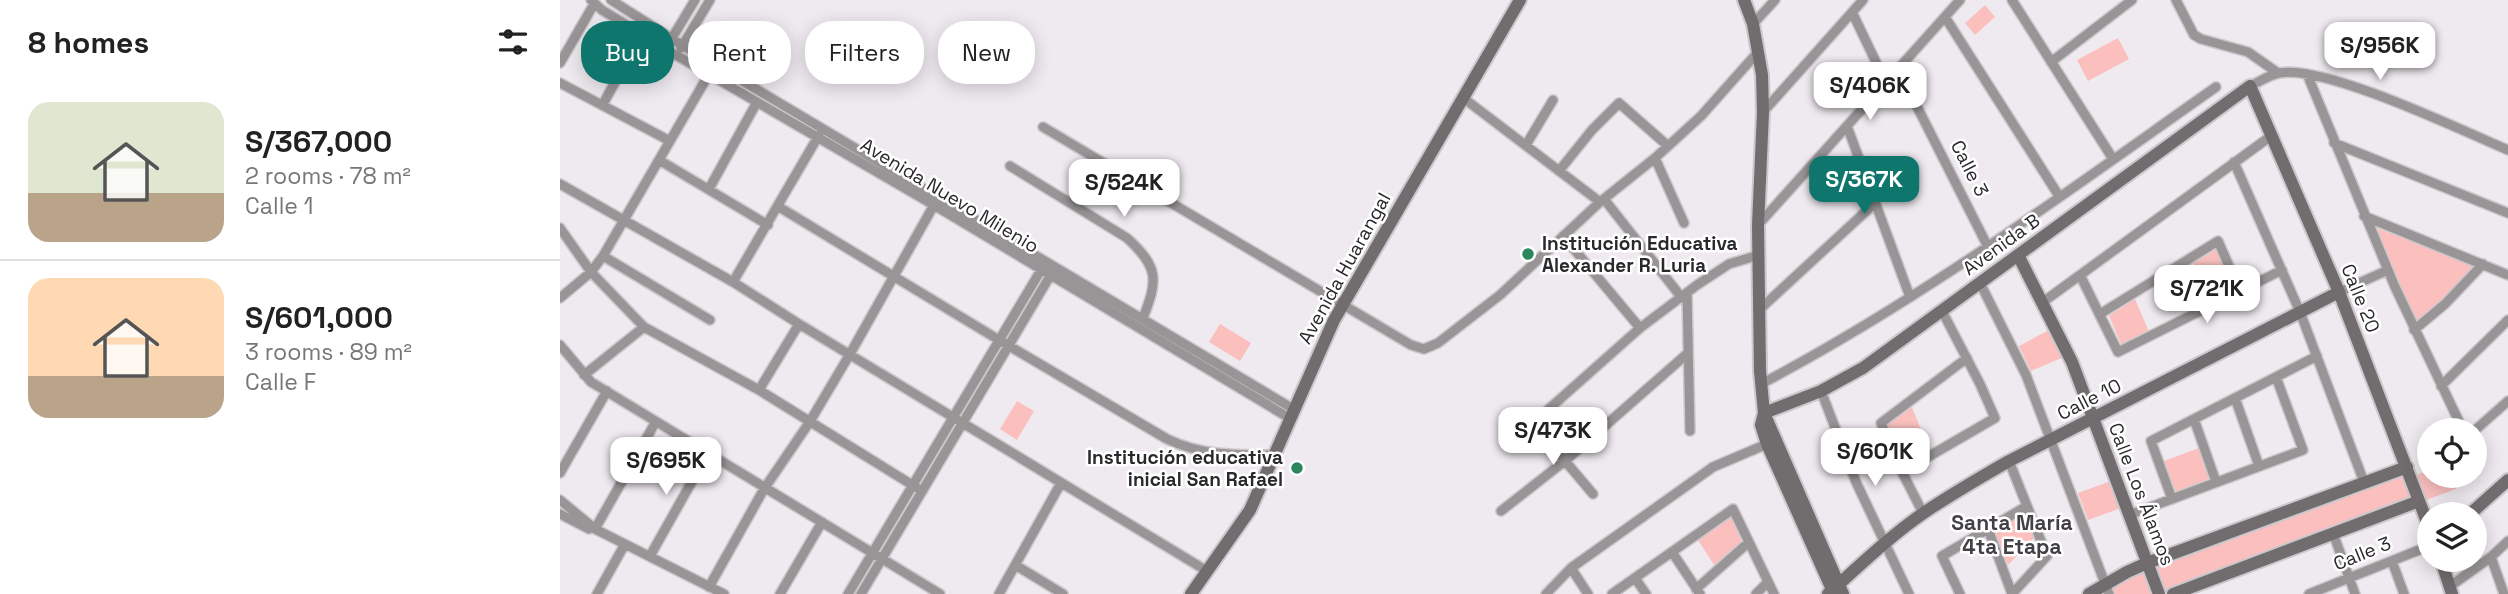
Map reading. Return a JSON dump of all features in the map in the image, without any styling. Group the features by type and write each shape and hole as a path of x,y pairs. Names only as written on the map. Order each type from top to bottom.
{"street":[{"name":"Avenida Nuevo Milenio","path":"611,0 643,21"},
{"path":"674,34 695,0"},
{"path":"676,55 710,0"},
{"name":"Avenida Huarangal","path":"1191,594 1250,510 1326,336 1519,0"},
{"path":"1744,0 1752,24 1762,75 1758,225 1764,413 1762,425 1767,444 1835,591"},
{"path":"1752,24 1774,0"},
{"path":"1763,111 1863,0"},
{"path":"1758,225 1960,0"},
{"path":"2012,0 2113,159"},
{"path":"2051,62 2121,4 2132,0"},
{"path":"2176,0 2194,35 2251,54 2278,73"},
{"name":"Avenida Nuevo Milenio","path":"592,2 623,21"},
{"path":"560,63 592,2"},
{"path":"1852,12 1885,83"},
{"path":"1945,17 2059,196"},
{"name":"Avenida Nuevo Milenio","path":"674,41 1143,318 1293,415"},
{"path":"1043,127 1411,345 1424,349 1438,343 1500,295 1602,200 1655,158 1701,116 1758,52"},
{"name":"Avenida Nuevo Milenio","path":"676,55 688,62"},
{"name":"Calle 3","path":"1898,69 1988,247"},
{"path":"2250,86 2278,73 2307,74 2344,84 2508,150"},
{"name":"Calle 20","path":"2307,74 2364,216 2414,330 2457,418"},
{"path":"560,83 670,141"},
{"path":"603,104 614,84"},
{"path":"560,298 591,272 603,256 703,84"},
{"name":"Avenida Nuevo Milenio","path":"726,84 1293,415"},
{"name":"Avenida B","path":"1764,413 1821,391 1863,368 2250,86"},
{"name":"Calle 20","path":"2250,86 2339,292 2419,501"},
{"name":"Avenida B","path":"1761,384 1910,297 1988,247 2216,87"},
{"path":"1462,97 1559,171 1602,200 1685,295 1690,431"},
{"path":"1526,145 1553,100"},
{"path":"709,189 757,102"},
{"path":"1559,171 1592,130 1619,103 1668,146"},
{"path":"1847,126 1910,297"},
{"path":"733,282 824,128"},
{"path":"2043,302 2271,136"},
{"path":"2334,143 2508,213"},
{"path":"1655,158 1685,223"},
{"path":"659,160 768,225"},
{"path":"2234,162 2300,312 2364,482"},
{"path":"1010,166 1127,238 1144,253 1153,273 1154,289 1143,318"},
{"path":"560,184 733,282 1207,571"},
{"path":"1759,310 1875,203"},
{"path":"709,587 764,489 809,423 850,354 934,205"},
{"path":"779,207 1008,346 1186,448 1228,455 1275,455"},
{"path":"2364,216 2508,275"},
{"path":"560,228 591,272 645,327 759,390 922,491"},
{"path":"1563,236 1640,328"},
{"path":"2100,314 2218,241 2240,291"},
{"path":"1593,494 1533,423 1640,328 1729,264 1759,254"},
{"name":"Calle Los Álamos","path":"2018,255 2072,362 2159,594"},
{"path":"603,256 710,320"},
{"path":"848,594 1046,260"},
{"path":"2414,330 2445,304 2483,264"},
{"path":"861,594 1056,266"},
{"path":"2080,275 2118,352 2282,270"},
{"name":"Calle 10","path":"1835,591 1885,543 1923,513 2009,461 2339,292 2388,270"},
{"path":"1980,283 2026,375 2107,589"},
{"path":"1902,472 1995,418 1942,311"},
{"path":"2441,386 2508,320"},
{"path":"759,390 799,324"},
{"path":"584,375 645,327"},
{"path":"560,345 584,375 607,391 940,594"},
{"path":"1501,511 1566,460 1688,353"},
{"path":"2172,499 2151,441 2317,356"},
{"path":"1923,513 1881,423 1967,358"},
{"path":"2129,515 2303,450 2276,377"},
{"path":"560,473 607,391"},
{"path":"1821,391 1846,458 1909,594"},
{"path":"2235,398 2259,466"},
{"path":"2487,420 2508,401"},
{"path":"1764,413 1835,591"},
{"path":"2194,419 2216,482"},
{"path":"560,514 598,534 656,423"},
{"path":"1546,594 1571,568 1713,467 1767,444"},
{"path":"650,556 708,453"},
{"path":"1988,529 2012,594 2047,556 2009,461"},
{"path":"2090,594 2107,589 2147,563 2407,467"},
{"path":"2483,502 2508,480"},
{"path":"999,594 1061,483"},
{"path":"560,500 599,531 724,594"},
{"path":"2173,594 2419,501"},
{"path":"1960,594 1942,556 2027,506"},
{"path":"1612,594 1734,509 1774,594"},
{"path":"780,594 822,522"},
{"path":"2333,533 2355,594"},
{"path":"2445,572 2451,590 2508,541"},
{"path":"1672,552 1698,591 1749,542"},
{"path":"597,594 625,544"},
{"name":"Calle 3","path":"2309,594 2417,551"},
{"path":"2490,557 2504,594"},
{"path":"2392,561 2404,594"},
{"path":"1017,566 1063,594"},
{"path":"1571,568 1588,594"},
{"path":"1635,578 1646,594"},
{"path":"1756,594 1768,582"}],"shaded area":[{"path":"1985,5 1995,17 1975,35 1965,23"},
{"path":"2118,38 2129,59 2088,81 2077,60"},
{"path":"2374,227 2472,264 2474,268 2421,322 2413,319"},
{"path":"2217,249 2234,289 2210,301 2193,263"},
{"path":"2135,299 2149,332 2122,346 2109,316"},
{"path":"1220,324 1251,343 1240,361 1209,342"},
{"path":"2051,329 2064,357 2031,371 2019,346"},
{"path":"1017,401 1034,411 1017,440 1000,429"},
{"path":"1912,407 1928,448 1904,463 1887,425"},
{"path":"2199,448 2209,479 2176,492 2164,461"},
{"path":"2403,472 2413,498 2166,592 2156,565"},
{"path":"2111,481 2121,508 2088,520 2078,493"},
{"path":"2422,488 2456,488 2456,489 2426,500"},
{"path":"2024,515 2034,538 2008,565 1994,531"},
{"path":"1731,516 1742,541 1714,565 1698,540"},
{"path":"2143,570 2152,594 2115,594 2112,586"}],"place":[{"name":"Institución Educativa Alexander R. Luria","path":"1528,254"},
{"name":"Institución educativa inicial San Rafael","path":"1297,468"}],"district":[{"name":"Santa María 4ta Etapa","path":"2012,535"}]}
